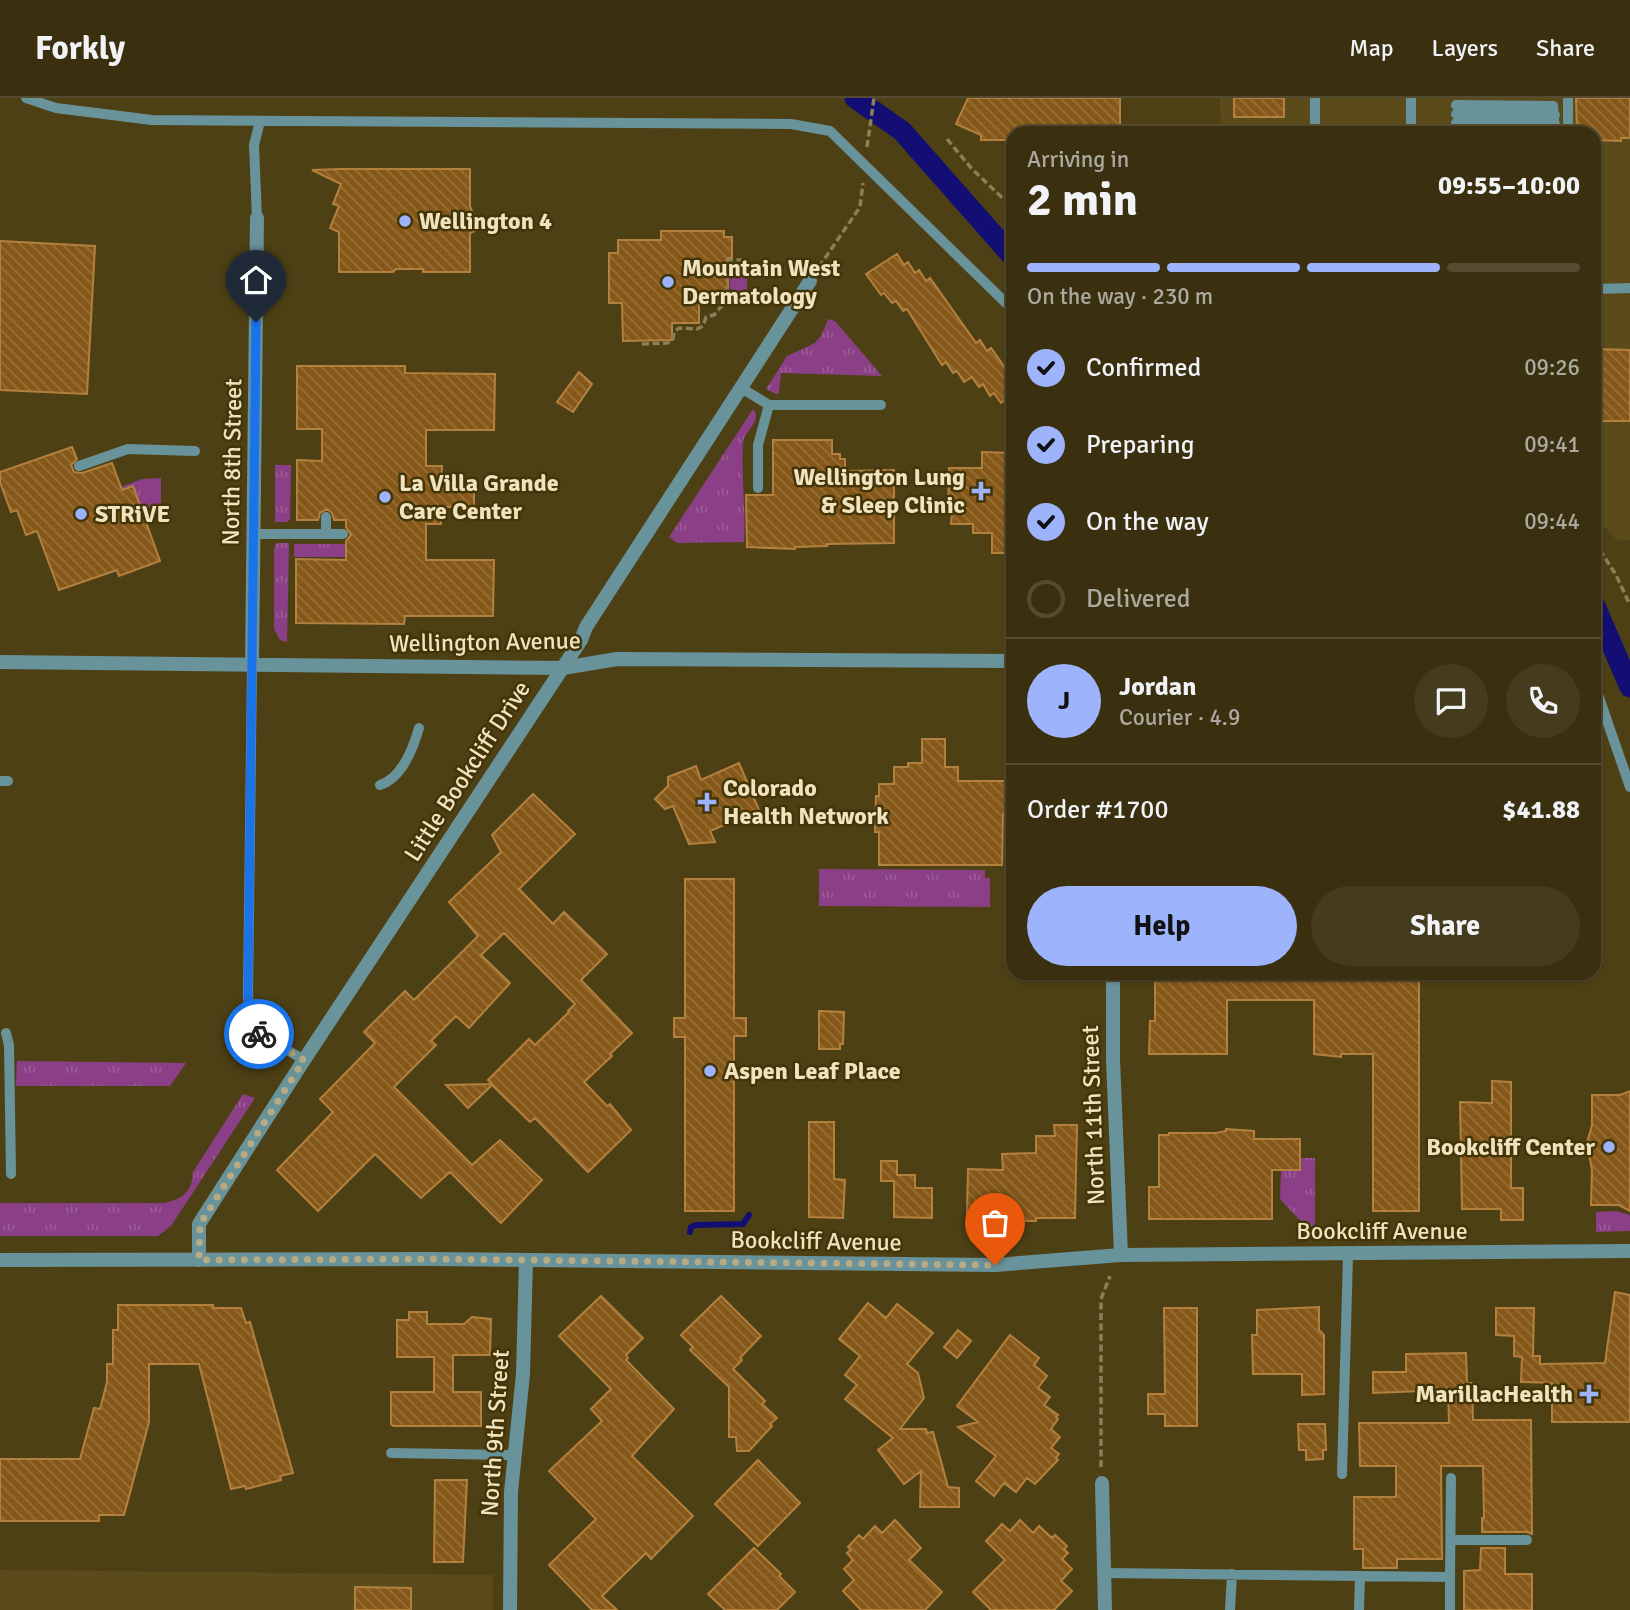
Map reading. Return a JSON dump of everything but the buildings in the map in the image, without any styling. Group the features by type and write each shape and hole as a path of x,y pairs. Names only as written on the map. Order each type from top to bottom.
{"street":[{"name":"North 8th Street","path":"252,665 257,218"},
{"name":"Little Bookcliff Drive","path":"199,1260 200,1224 304,1060 563,668 592,617 810,281"},
{"name":"Wellington Avenue","path":"0,662 563,668 617,659 1006,661"},
{"name":"North 11th Street","path":"1113,980 1113,1059 1121,1255"},
{"name":"Bookcliff Avenue","path":"0,1260 526,1260 995,1265 1121,1255 1630,1251"},
{"name":"North 9th Street","path":"510,1610 511,1492 523,1374 526,1260"},
{"path":"1101,1483 1105,1610"}],"lane":[{"path":"26,98 56,108 152,120 791,124 830,131 1006,303"},
{"path":"1315,98 1315,126"},
{"path":"1411,98 1411,126"},
{"path":"1568,98 1568,126"},
{"path":"1553,106 1555,124 1456,115 1553,106"},
{"path":"257,218 254,145 260,121"},
{"path":"1601,289 1630,288"},
{"path":"741,388 769,405 881,405"},
{"path":"758,488 758,445 769,405"},
{"path":"79,466 128,449 195,451"},
{"path":"326,517 326,534"},
{"path":"254,534 343,534"},
{"path":"252,665 248,996 250,1017 255,1031 304,1060"},
{"path":"1601,703 1630,787"},
{"path":"380,785 393,779 414,746 419,728"},
{"path":"6,1032 9,1045 11,1174"},
{"path":"1342,1474 1348,1255"},
{"path":"391,1453 515,1455"},
{"path":"1450,1610 1451,1478"},
{"path":"1451,1540 1527,1540"},
{"path":"1104,1573 1450,1577"},
{"path":"1230,1610 1232,1574"},
{"path":"1359,1610 1360,1577"}],"path":[{"path":"810,281 860,207 874,98"},
{"path":"947,139 972,169 1006,201"},
{"path":"642,344 667,343 673,339 674,332 679,328 697,329 703,326 706,317 714,314 727,300 727,260 742,260"},
{"path":"1601,552 1630,605"},
{"path":"1101,1483 1101,1298 1110,1276"}],"shaded area":[{"path":"1220,98 1630,98 1630,540 1618,541 1601,523 1601,126 1221,126"},
{"path":"0,1570 493,1575 493,1610 0,1610"}],"green space":[{"path":"732,262 750,273 747,290 741,296 735,295 730,288 729,268"},
{"path":"828,319 835,321 882,376 781,373 779,393 766,389 787,356 815,343"},
{"path":"753,409 756,413 755,422 743,442 744,542 677,543 669,537"},
{"path":"275,465 291,465 290,519 287,522 275,522"},
{"path":"161,478 161,518 151,513 144,517 133,487 122,490 121,487 142,479"},
{"path":"277,543 289,543 287,642 280,640 274,629 274,550"},
{"path":"294,544 349,544 349,557 294,557"},
{"path":"819,869 985,870 985,878 990,878 990,907 819,906"},
{"path":"17,1061 186,1063 170,1086 16,1086"},
{"path":"243,1094 255,1098 171,1226 158,1236 0,1236 0,1203 164,1203 181,1197 191,1185 193,1172"},
{"path":"1300,1158 1315,1158 1315,1231 1310,1231 1280,1199 1281,1170 1300,1170"},
{"path":"1616,1211 1630,1215 1630,1231 1596,1232 1596,1212"}],"waterway":[{"path":"855,98 902,131 1006,249"},
{"path":"1601,620 1630,687"},
{"path":"690,1232 691,1227 696,1225 743,1224 749,1215"}],"way so far":[{"path":"259,1034 304,1060 200,1224 199,1260 429,1259 995,1265"}],"place":[{"name":"Wellington 4","path":"405,221"},
{"name":"Mountain West Dermatology","path":"668,282"},
{"name":"Wellington Lung & Sleep Clinic","path":"981,491"},
{"name":"La Villa Grande Care Center","path":"385,497"},
{"name":"STRiVE","path":"81,514"},
{"name":"Colorado Health Network","path":"707,802"},
{"name":"Aspen Leaf Place","path":"710,1071"},
{"name":"Bookcliff Center","path":"1609,1147"},
{"name":"MarillacHealth","path":"1589,1394"}],"route":[{"path":"256,322 248,996 250,1017 255,1031 259,1034"}]}
